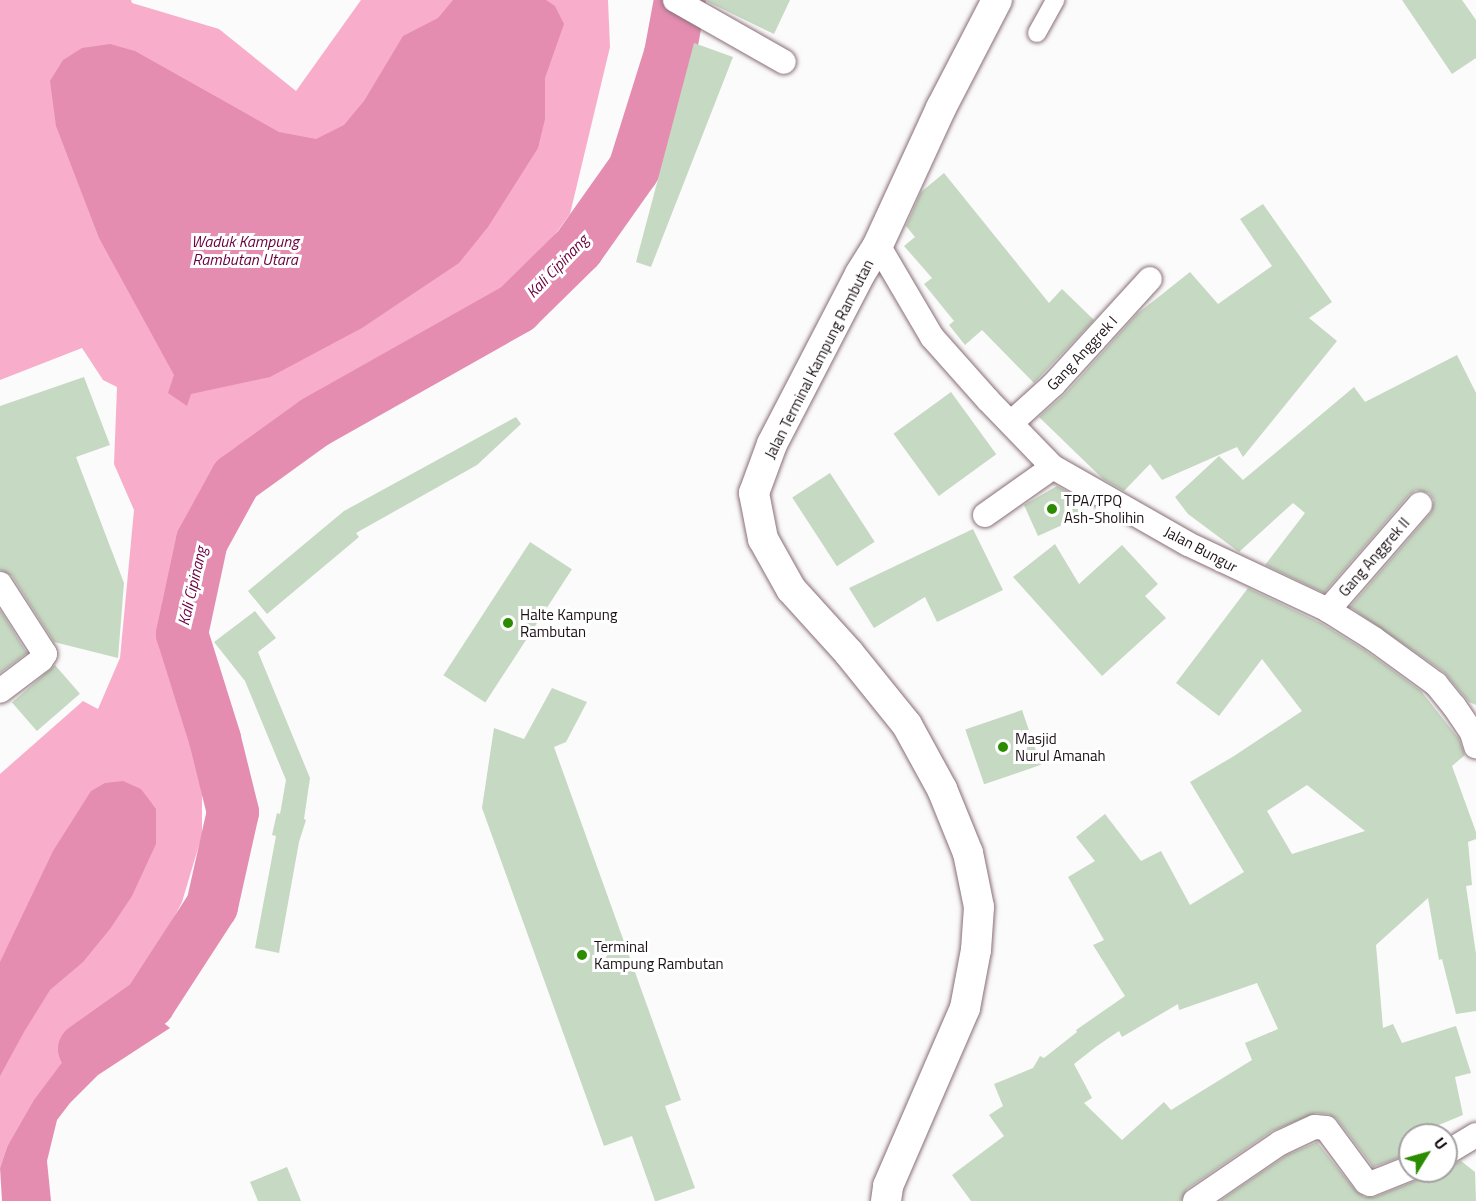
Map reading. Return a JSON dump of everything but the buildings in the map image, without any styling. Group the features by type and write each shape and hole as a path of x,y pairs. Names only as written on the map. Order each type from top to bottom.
{"street":[{"name":"Jalan Terminal Kampung Rambutan","path":"886,1201 888,1185 965,1008 976,950 979,906 968,853 942,789 912,734 849,653 791,590 763,538 754,494 772,444 860,274 878,245 941,108 997,0"},
{"path":"1037,33 1055,0"},
{"path":"681,4 784,62"},
{"name":"Jalan Bungur","path":"878,245 932,337 1053,467 1188,544 1328,610 1374,639 1436,684 1472,733 1476,746"},
{"name":"Gang Anggrek I","path":"1011,423 1054,384 1150,279"},
{"path":"985,515 1053,467"},
{"name":"Gang Anggrek II","path":"1328,610 1420,504"},
{"path":"0,584 45,654 0,691"},
{"path":"1195,1201 1280,1143 1315,1127 1326,1128 1366,1182 1376,1183 1398,1173"},
{"path":"1458,1146 1476,1135"}],"shaded area":[{"path":"0,0 131,0 132,3 219,29 296,91 361,0 608,0 610,47 570,214 535,262 503,299 482,317 279,426 231,462 202,499 180,558 166,632 179,697 202,781 202,835 182,902 132,998 100,1022 7,1147 0,1168 0,774 83,701 98,709 120,658 134,510 114,464 117,387 103,380 82,348 0,380"}],"water":[{"name":"Waduk Kampung Rambutan Utara","path":"453,0 546,0 555,6 564,24 545,78 545,119 538,148 488,227 459,263 362,328 270,377 191,394 187,406 168,393 174,375 99,238 56,126 50,81 63,60 82,48 110,44 135,51 279,132 316,139 344,125 364,101 403,36 438,18"},
{"path":"123,781 141,789 156,809 156,844 132,896 110,929 83,962 50,990 0,1076 0,962 53,851 91,791 105,783"},
{"path":"132,998 170,1028 98,1075 70,1103 57,1120 47,1161 51,1201 2,1201 0,1168 7,1147 34,1100 67,1056 100,1022"}],"waterway":[{"name":"Kali Cipinang","path":"84,1049 149,1003 212,906 233,812 215,739 182,634 202,541 236,479 315,422 517,308 578,248 634,169 670,54 680,0"}],"place":[{"name":"TPA/TPQ Ash-Sholihin","path":"1052,509"},
{"name":"Halte Kampung Rambutan","path":"508,623"},
{"name":"Masjid Nurul Amanah","path":"1003,747"},
{"name":"Terminal Kampung Rambutan","path":"582,955"}]}
